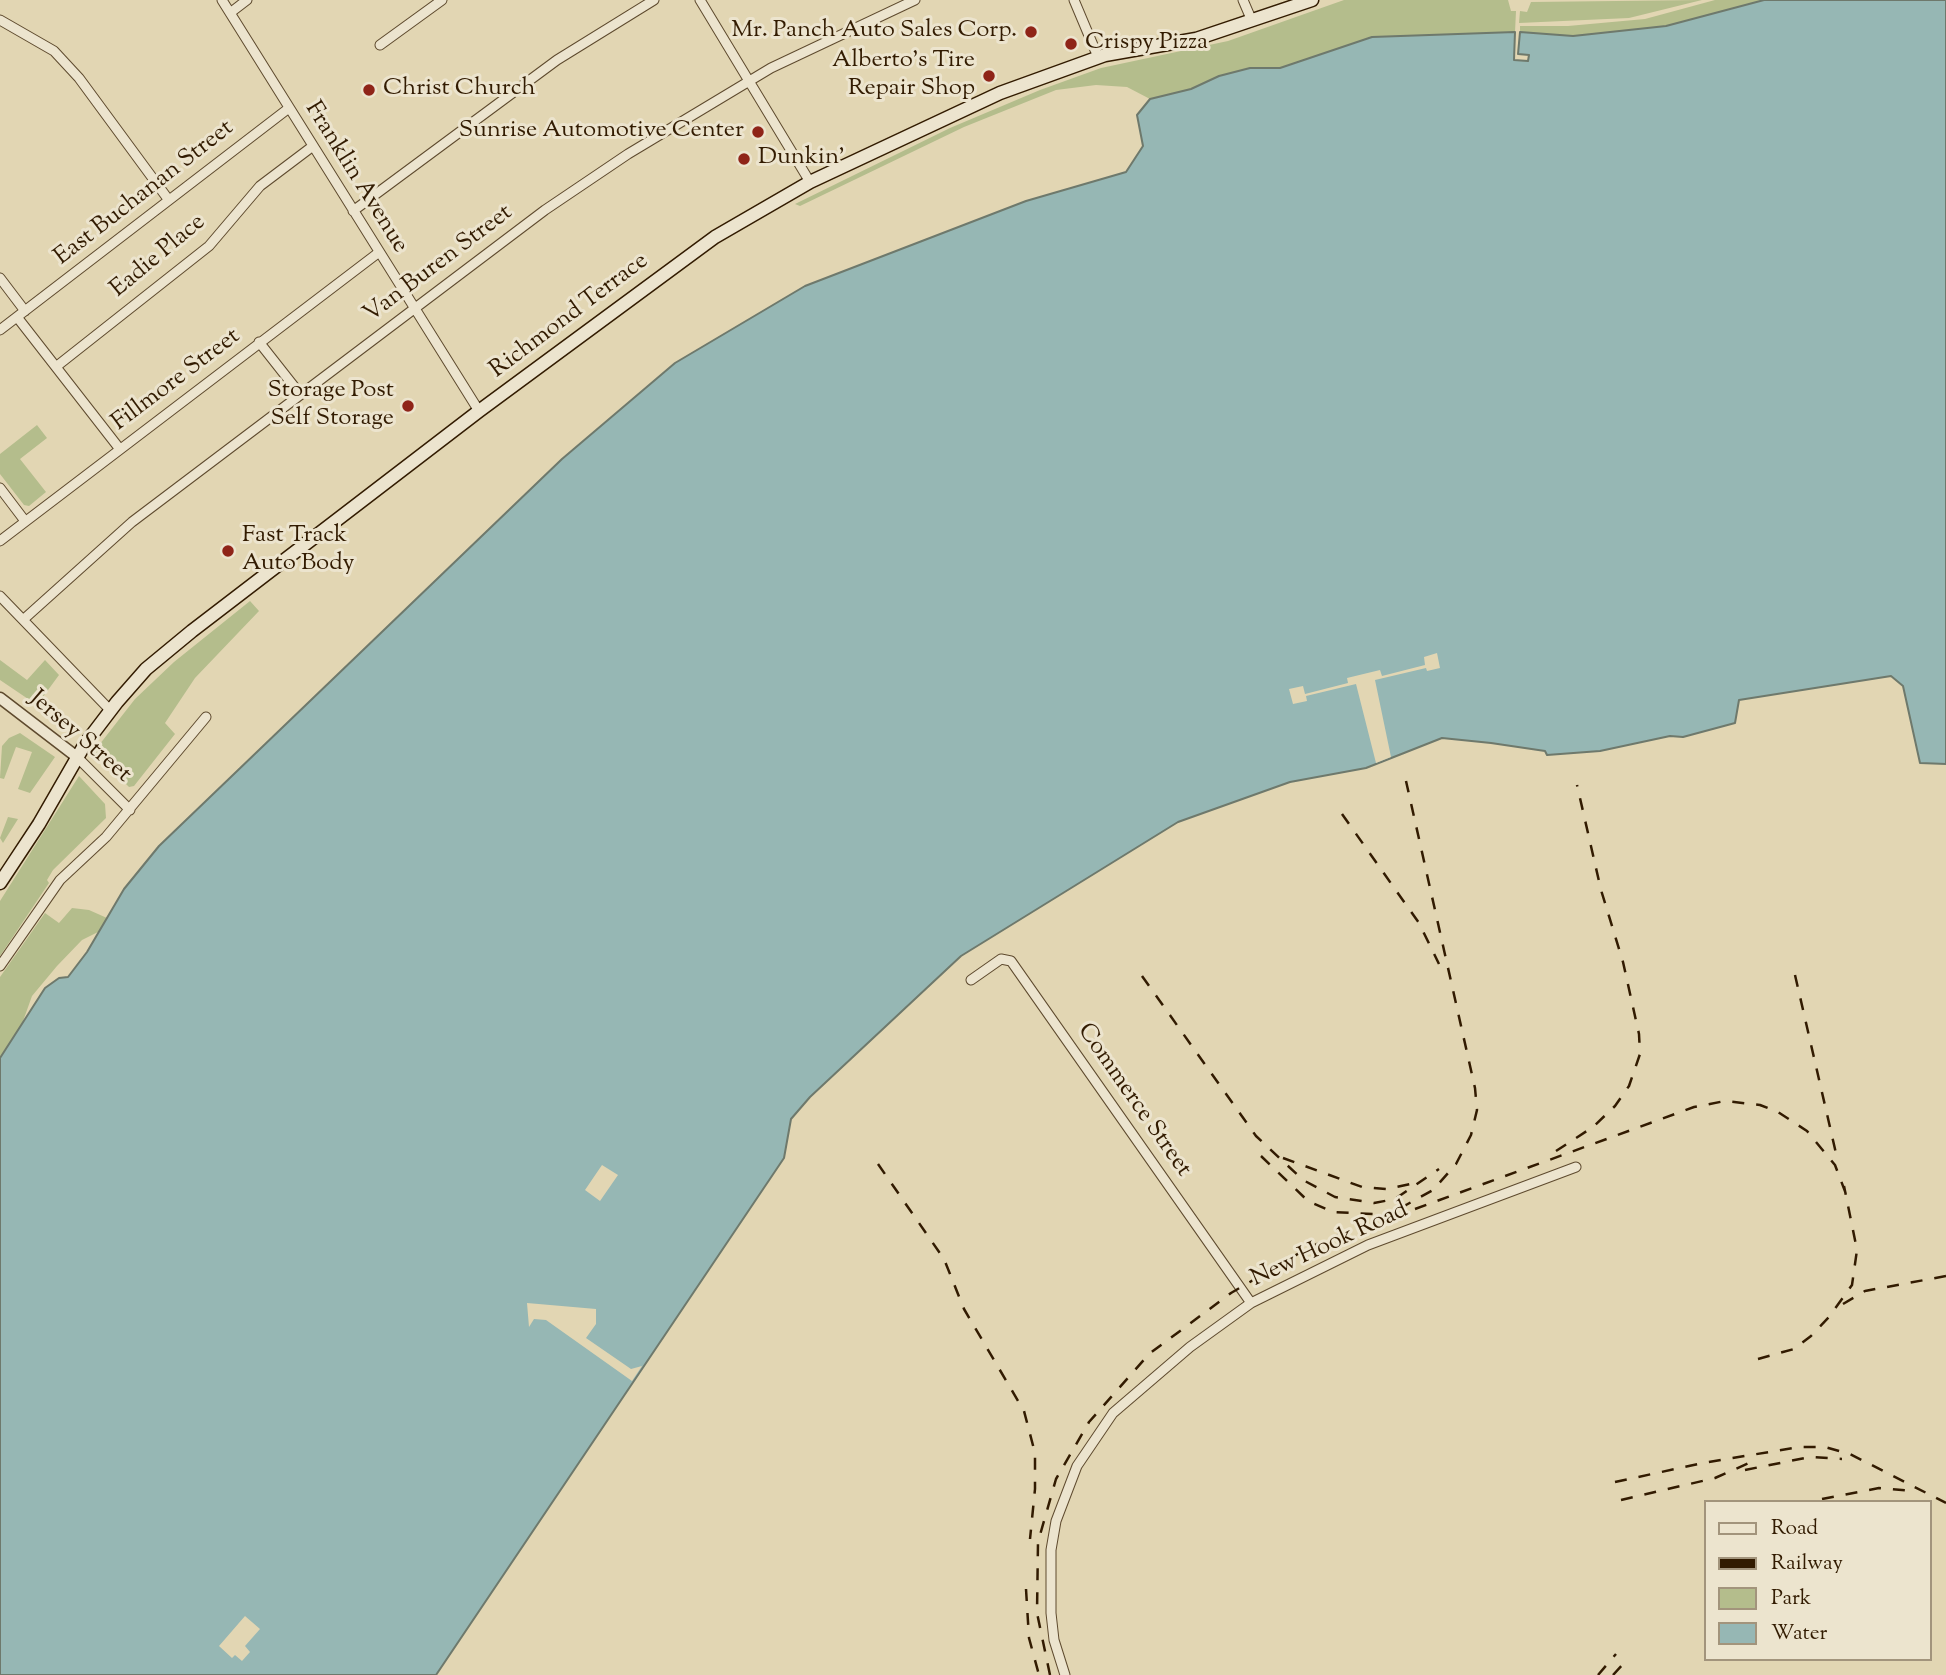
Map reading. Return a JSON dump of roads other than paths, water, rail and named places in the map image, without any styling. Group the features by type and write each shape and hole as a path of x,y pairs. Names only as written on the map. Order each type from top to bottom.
{"main road":[{"name":"Richmond Terrace","path":"0,883 46,814 77,757 110,710 138,677 185,636 479,411 684,259 746,218 810,182 966,108 1098,57 1196,39 1312,0"}],"street":[{"name":"Franklin Avenue","path":"222,0 479,411"},
{"path":"230,13 247,0"},
{"path":"380,45 442,0"},
{"path":"353,211 557,60 654,0"},
{"path":"700,0 810,182"},
{"name":"Van Buren Street","path":"24,619 132,522 413,308 628,154 818,44 915,0"},
{"path":"1074,0 1098,57"},
{"path":"1243,0 1252,21"},
{"path":"0,20 54,51 168,199"},
{"name":"East Buchanan Street","path":"0,330 289,108"},
{"name":"Eadie Place","path":"57,366 209,246 260,186 313,146"},
{"name":"Fillmore Street","path":"0,541 378,253"},
{"path":"0,278 57,366 119,448"},
{"path":"260,342 300,394"},
{"path":"0,488 25,521"},
{"path":"0,596 110,710"},
{"name":"Jersey Street","path":"0,698 77,757 130,810"},
{"path":"0,966 60,880 130,810 206,717"},
{"name":"Commerce Street","path":"971,979 1001,959 1011,961 1251,1303"},
{"name":"New Hook Road","path":"1065,1675 1054,1640 1049,1580 1056,1521 1077,1466 1113,1413 1138,1389 1251,1303 1368,1245 1576,1167"}],"water":[{"path":"1764,0 1946,0 1946,764 1920,763 1903,686 1891,676 1739,700 1735,723 1683,737 1670,736 1600,751 1547,755 1545,751 1442,738 1366,768 1290,782 1178,822 961,956 810,1097 791,1119 784,1158 436,1675 0,1675 0,1058 45,988 59,978 68,977 87,952 124,889 159,846 562,459 675,363 805,286 1026,201 1126,172 1143,146 1137,115 1150,99 1191,89 1219,76 1250,68 1280,68 1372,37 1515,32 1514,60 1528,61 1529,55 1518,54 1520,32 1573,36 1666,26"}],"railway":[{"path":"1050,1675 1037,1613 1038,1542 1056,1479 1089,1422 1149,1354 1231,1293 1308,1248 1406,1205 1433,1190 1456,1164 1471,1135 1477,1110 1475,1088 1406,781"},
{"path":"1556,1151 1593,1127 1615,1106 1629,1086 1640,1054 1639,1034 1623,962 1601,890 1577,785"},
{"path":"1342,814 1419,923 1439,964"},
{"path":"1795,975 1838,1162"},
{"path":"1142,976 1256,1136 1303,1180 1335,1197 1374,1203 1395,1199 1439,1169"},
{"path":"1415,1209 1694,1107 1725,1101 1760,1105 1778,1112 1807,1131 1835,1165 1846,1194"},
{"path":"1261,1156 1308,1201 1333,1212 1373,1214"},
{"path":"1283,1158 1362,1187 1387,1189 1410,1184"},
{"path":"878,1164 944,1259 964,1309 1024,1411 1035,1453 1030,1539"},
{"path":"1758,1359 1794,1349 1811,1336 1829,1317 1852,1285 1857,1250 1844,1186"},
{"path":"1843,1304 1865,1291 1946,1276"},
{"path":"1615,1482 1703,1463 1799,1447 1825,1447 1850,1454 1946,1503"},
{"path":"1745,1470 1810,1457 1842,1459"},
{"path":"1621,1500 1715,1478 1749,1463"},
{"path":"1822,1499 1879,1488 1912,1491"},
{"path":"1026,1589 1029,1638 1039,1675"},
{"path":"1598,1675 1616,1654"},
{"path":"1613,1675 1625,1662"}],"place":[{"name":"Mr. Panch Auto Sales Corp.","path":"1031,32"},
{"name":"Crispy Pizza","path":"1071,44"},
{"name":"Alberto's Tire Repair Shop","path":"989,76"},
{"name":"Christ Church","path":"369,90"},
{"name":"Sunrise Automotive Center","path":"758,132"},
{"name":"Dunkin'","path":"744,159"},
{"name":"Storage Post Self Storage","path":"408,406"},
{"name":"Fast Track Auto Body","path":"228,551"}]}
